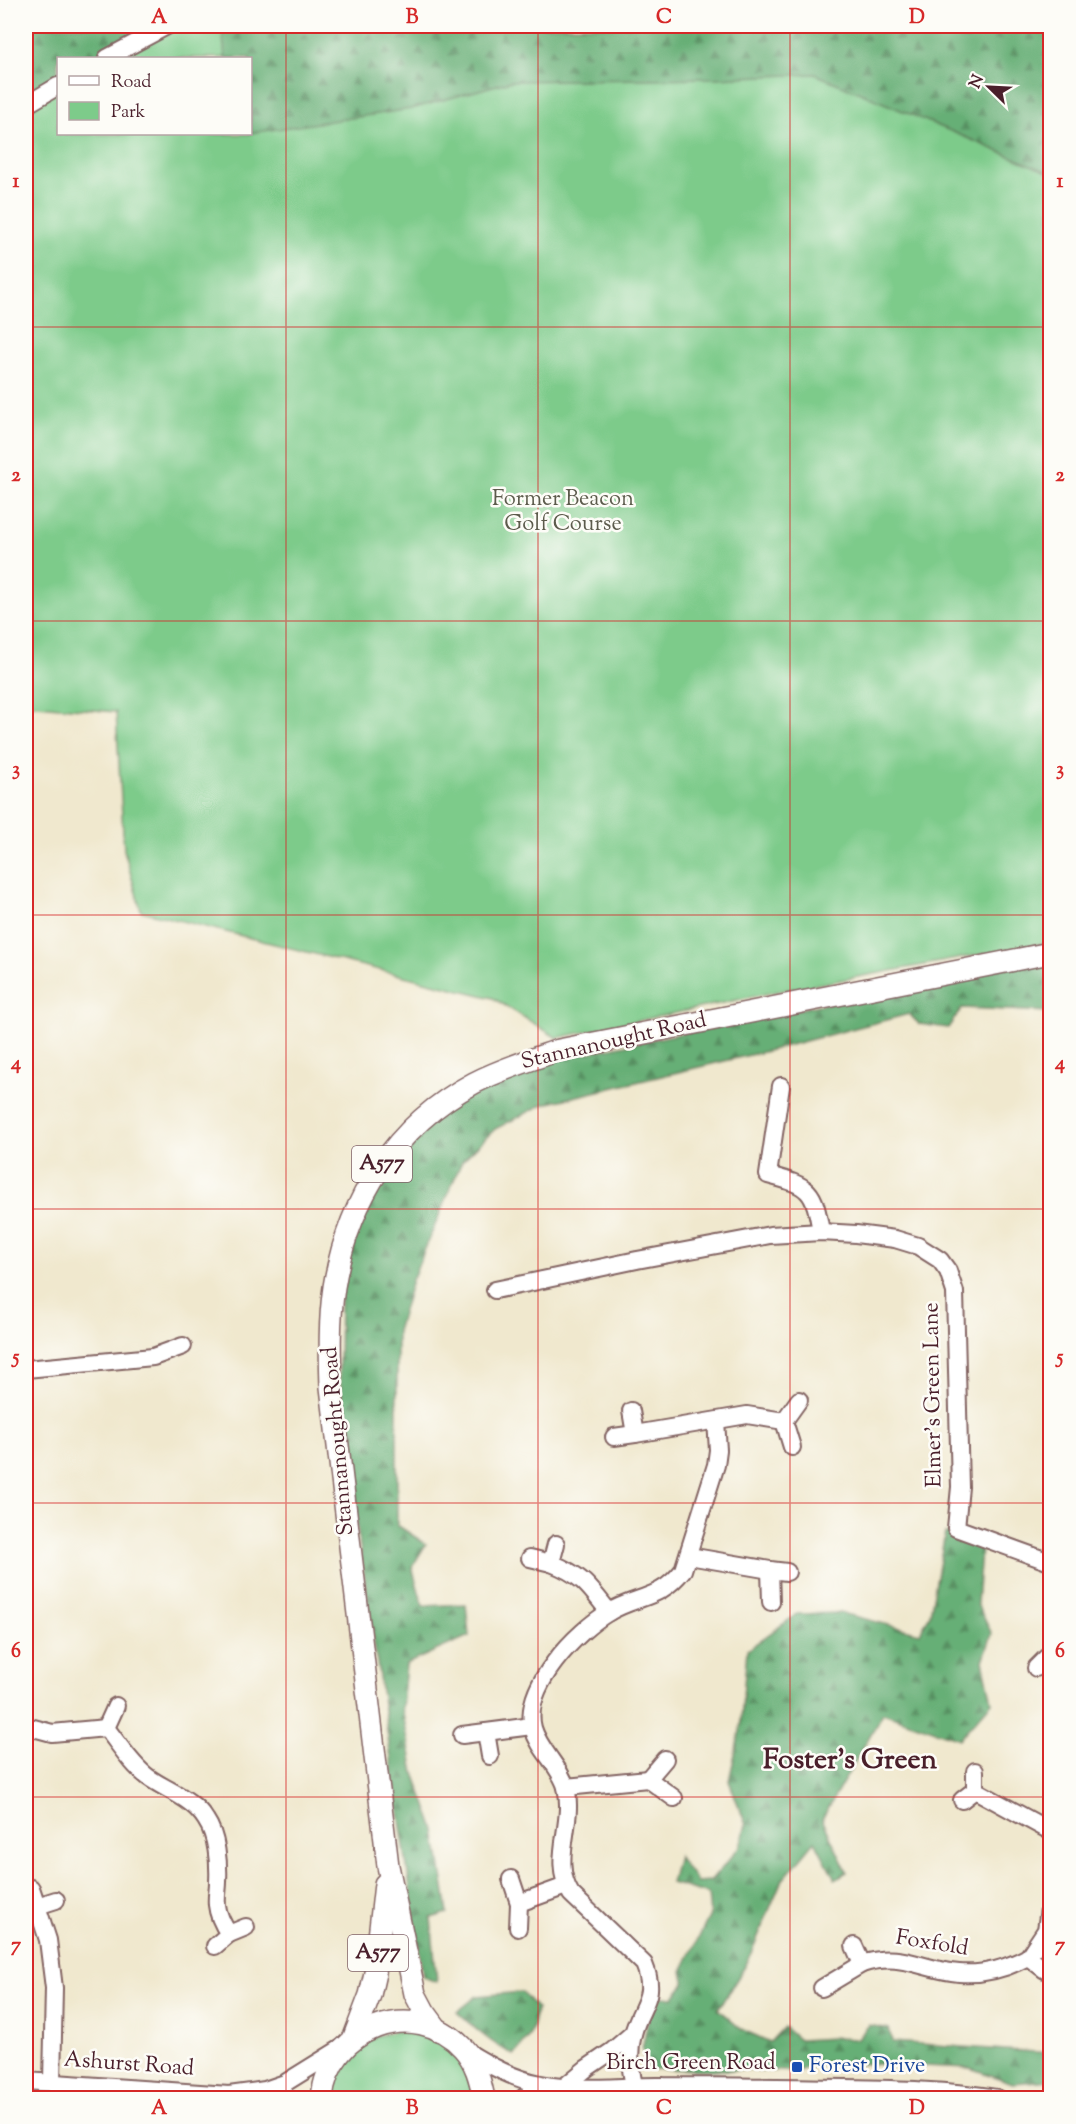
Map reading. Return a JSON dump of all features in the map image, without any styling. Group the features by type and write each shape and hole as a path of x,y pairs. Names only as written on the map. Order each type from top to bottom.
{"main road":[{"name":"Stannanought Road","path":"438,2030 424,2012 416,1994 388,1866 331,1387 330,1332 334,1287 344,1241 357,1205 378,1168 403,1138 434,1109 472,1084 511,1066 559,1050 1050,953"},
{"name":"Stannanought Road","path":"349,2042 370,1995 388,1866"},
{"name":"A577","path":"322,2098 323,2085 331,2065 349,2042 374,2027 395,2022 417,2023 438,2030 452,2038 464,2049 478,2073 484,2098"}],"street":[{"path":"109,57 167,26"},
{"path":"26,105 57,87"},
{"path":"781,1086 768,1175 798,1183 810,1194 816,1206 821,1232"},
{"name":"Elmer's Green Lane","path":"495,1290 770,1235 821,1232 856,1234 895,1239 930,1252 948,1271 955,1292 960,1487 956,1528 1050,1563"},
{"path":"26,1369 153,1357 183,1346"},
{"path":"784,1422 799,1400"},
{"path":"631,1411 635,1434"},
{"path":"614,1437 747,1415 784,1422"},
{"path":"634,2085 630,2055 633,2033 649,1993 649,1977 644,1964 571,1894 566,1886 561,1867 567,1814 566,1787 532,1726 532,1707 537,1689 546,1673 575,1641 609,1612 663,1590 674,1583 683,1570 716,1465 718,1450 716,1421"},
{"path":"784,1422 792,1447"},
{"path":"551,1563 556,1544"},
{"path":"689,1556 779,1571 771,1602"},
{"path":"530,1558 551,1563 579,1576 609,1612"},
{"path":"1036,1668 1050,1654"},
{"path":"106,1728 116,1706"},
{"path":"26,1726 52,1733 106,1728"},
{"path":"462,1735 532,1726"},
{"path":"106,1728 140,1770 188,1800 207,1820 217,1853 219,1916 229,1934"},
{"path":"486,1732 490,1756"},
{"path":"648,1779 665,1759"},
{"path":"975,1771 968,1795 1050,1831"},
{"path":"566,1787 648,1779 674,1798"},
{"path":"511,1879 519,1904 518,1928"},
{"path":"519,1904 566,1886"},
{"path":"31,1888 48,1940 54,1988 52,2082"},
{"path":"37,1906 56,1900"},
{"path":"1045,1970 1028,1957 1046,1930 1050,1901"},
{"path":"215,1946 229,1934 246,1928"},
{"name":"Foxfold","path":"854,1946 862,1964"},
{"name":"Foxfold","path":"822,1988 862,1964 877,1959 893,1958 945,1971 974,1973 1002,1968 1028,1957"},
{"path":"564,2087 633,2033"},
{"name":"Ashurst Road","path":"26,2081 234,2096 265,2090 285,2083 349,2042"},
{"name":"Birch Green Road","path":"464,2049 490,2066 514,2076 540,2084 564,2087 634,2085 909,2090 964,2093 997,2098"},
{"name":"Birch Green Road","path":"523,2098 530,2094 564,2087"}],"green space":[{"path":"26,26 165,26 106,57 57,57 57,86 26,104"},
{"name":"Former Beacon Golf Course","path":"167,26 1050,26 1050,942 775,992 557,1038 493,998 141,911 124,850 116,712 26,704 26,105 57,87 57,135 252,135 252,57 109,57"},
{"path":"222,26 1050,26 1050,173 815,74 511,81 411,109 252,133 252,57 225,57"},
{"path":"1050,957 1050,1012 962,1008 948,1028 919,1024 909,1014 771,1050 544,1104 495,1129 462,1161 412,1280 397,1331 397,1525 426,1544 412,1567 423,1606 466,1604 469,1636 406,1664 402,1708 414,1773 435,1830 448,1913 431,1918 437,1982 423,1977 358,1533 339,1371 340,1296 352,1241 372,1193 432,1115 529,1065"},
{"path":"945,1533 967,1535 981,1550 977,1604 992,1634 983,1661 992,1702 959,1739 883,1713 822,1819 847,1872 835,1879 815,1841 781,1882 746,1965 718,2009 741,2029 770,2042 784,2027 799,2040 858,2039 869,2025 889,2029 892,2042 1050,2053 1050,2080 1013,2083 970,2068 825,2062 797,2071 649,2069 642,2049 653,1996 673,1998 685,1984 682,1971 710,1915 708,1894 671,1883 678,1856 697,1882 711,1881 740,1846 746,1825 729,1781 740,1731 747,1650 797,1614 842,1613 920,1633 930,1614"},
{"path":"522,1992 537,2009 530,2036 514,2055 484,2036 457,2012 477,1996"},
{"path":"404,2029 436,2038 454,2051 467,2073 474,2098 330,2098 341,2062 368,2038"}],"place":[{"name":"Forest Drive","path":"797,2067"}],"district":[{"name":"Foster's Green","path":"850,1761"}]}
